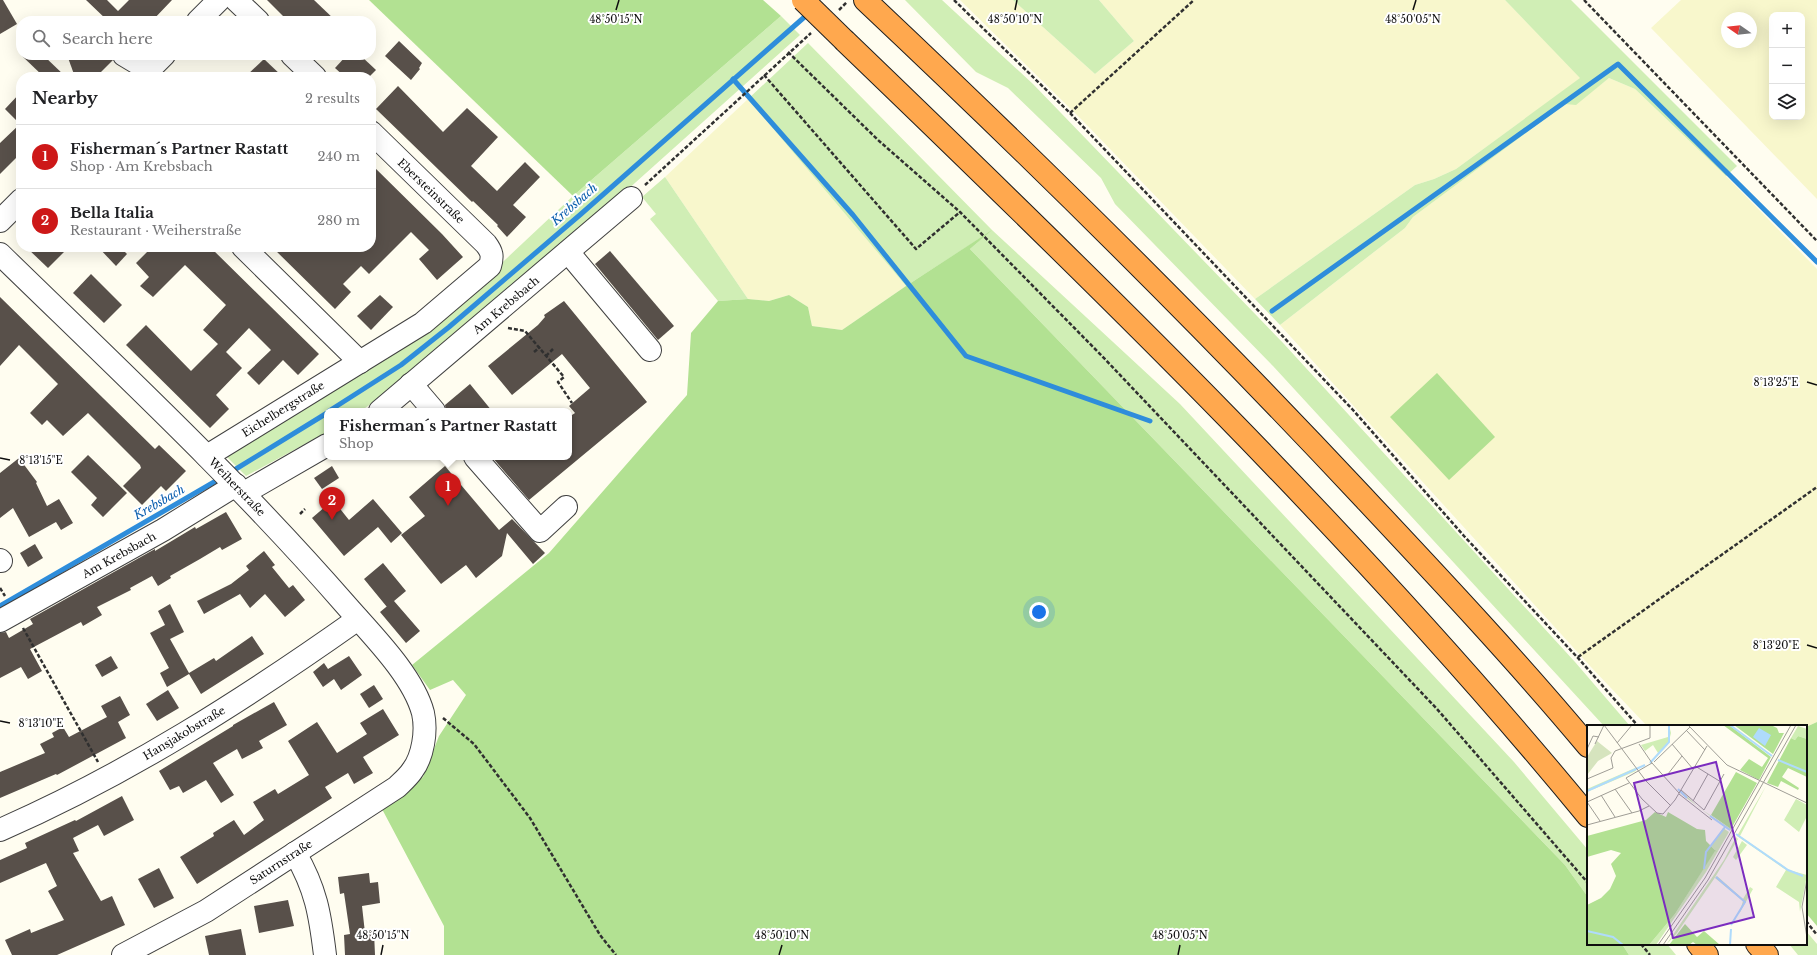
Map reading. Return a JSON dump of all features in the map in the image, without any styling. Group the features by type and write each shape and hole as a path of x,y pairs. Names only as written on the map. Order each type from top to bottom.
{"highway":[{"path":"803,0 1043,232 1250,440 1444,650 1543,761 1587,815"},
{"path":"872,6 1029,157 1281,409 1477,620 1587,745"},
{"path":"1699,945 1707,955"},
{"path":"1758,945 1767,955"}],"street":[{"path":"203,16 219,0"},
{"path":"236,0 253,16"},
{"path":"130,60 144,72"},
{"path":"148,72 159,60"},
{"path":"297,60 310,72"},
{"name":"Ebersteinstraße","path":"376,137 491,251"},
{"name":"Am Krebsbach","path":"383,408 631,198"},
{"path":"0,221 16,205"},
{"name":"Eichelbergstraße","path":"228,477 360,362 423,323 448,303 490,266 493,258 491,251"},
{"path":"248,252 360,362"},
{"path":"568,252 650,350"},
{"name":"Weiherstraße","path":"4,263 228,477 358,619 402,671 418,700 423,715 424,731 421,751"},
{"path":"411,384 431,408"},
{"name":"Am Krebsbach","path":"7,611 163,530 228,477 324,446"},
{"path":"478,460 540,530 566,507"},
{"name":"Hansjakobstraße","path":"0,830 108,778 199,726 283,672 358,619"},
{"name":"Saturnstraße","path":"123,955 192,919 397,787 412,771 421,751"},
{"path":"295,853 306,872 316,898 321,920 325,955"}],"path":[{"path":"954,0 1070,113 1353,410 1464,536 1578,658 1637,725"},
{"path":"1070,113 1194,0"},
{"path":"1584,0 1817,241"},
{"path":"631,198 788,52 878,140 960,212 1102,356 1437,709 1587,882"},
{"path":"764,75 916,249 960,212"},
{"path":"493,315 503,326 525,331 540,347 564,377 558,382 572,403"},
{"path":"534,352 540,347"},
{"path":"546,356 553,349"},
{"path":"1578,658 1817,487"},
{"path":"300,514 305,509"},
{"path":"0,588 7,611 108,778"},
{"path":"423,715 436,713 474,744 530,818 600,935 616,955"},
{"path":"1807,922 1817,935"},
{"path":"1642,945 1650,955"}],"green space":[{"path":"369,0 763,0 781,16 573,196"},
{"path":"905,0 942,0 1033,84 1284,344 1575,662 1629,725 1603,725 1273,366 1115,204 1101,178 1008,88 976,72"},
{"path":"960,0 1013,0 1095,74 1134,41 1099,0 1505,0 1581,78 1456,169 1434,179 1415,185 1255,299 1083,121"},
{"path":"1013,0 1099,0 1134,41 1095,74"},
{"path":"1505,0 1571,0 1737,166 1726,176 1635,89 1609,78 1576,105 1565,104 1413,217 1405,228 1280,325 1255,299 1415,185 1434,179 1456,169 1580,78"},
{"path":"1681,0 1817,0 1817,199 1651,28"},
{"path":"781,16 800,35 626,191 405,379 365,408 324,408 324,434 246,476 227,457 393,353 442,319 573,196"},
{"path":"808,43 992,230 1180,404 1514,762 1587,849 1587,896 1565,865 970,249 988,233 906,286 748,99"},
{"path":"1609,78 1635,89 1726,176 1817,269 1817,722 1807,727 1807,725 1646,725 1591,667 1280,325 1405,228 1413,217 1565,104 1576,104"},
{"path":"748,99 906,286 842,330 812,326 808,307 789,295 769,301 748,299 665,177"},
{"path":"665,177 748,299 718,301 650,219 656,214 642,197"},
{"path":"992,230 970,249 1565,865 1587,896 1587,945 1623,945 1629,955 444,955 444,926 382,809 423,777 439,736 466,695 453,680 430,690 412,665 549,553 687,395 691,333 718,301 748,299 769,301 789,295 808,307 812,326 842,330"},
{"path":"1437,373 1495,437 1449,480 1390,417"},
{"path":"1817,722 1817,926 1807,914 1807,727"},
{"path":"1807,932 1817,944 1817,955 1798,955 1790,945 1807,945"},
{"path":"1623,945 1668,945 1676,955 1629,955"}],"building":[{"path":"0,0 3,0 16,25 0,34"},
{"path":"86,0 107,0 118,11 129,0 172,0 157,16 103,16"},
{"path":"267,0 314,0 331,16 283,16"},
{"path":"399,41 422,63 419,68 420,69 411,80 385,56"},
{"path":"26,60 48,60 61,72 39,72"},
{"path":"69,60 113,60 101,72 73,72"},
{"path":"263,60 265,60 278,72 250,72"},
{"path":"342,60 365,60 376,70 374,72 339,72 335,68"},
{"path":"398,86 443,132 467,108 498,137 471,166 497,191 525,162 540,177 513,205 526,217 507,237 497,226 498,225 473,201 472,202 376,109"},
{"path":"16,97 16,120 5,109"},
{"path":"16,128 16,158 0,174 0,143"},
{"path":"376,169 442,234 463,257 437,280 419,259 429,250 411,232 369,274 361,266 343,284 351,292 335,309 277,252 376,252"},
{"path":"610,251 674,326 658,340 595,264"},
{"path":"31,252 64,252 48,268"},
{"path":"103,252 125,252 127,254 116,266"},
{"path":"147,252 215,252 319,354 298,375 283,360 259,385 247,373 271,350 249,328 226,352 242,368 216,395 229,409 210,428 126,345 146,325 191,371 218,344 203,330 226,305 185,265 153,297 140,286 149,277 136,263"},
{"path":"91,274 122,305 104,323 73,293"},
{"path":"380,295 393,307 371,330 357,316"},
{"path":"0,297 155,449 159,445 186,471 166,491 161,486 142,505 123,486 141,468 140,465 88,413 63,436 47,420 42,425 30,413 58,384 19,345 0,366"},
{"path":"564,301 647,402 529,500 495,460 572,460 572,415 575,413 569,406 590,388 562,354 512,395 488,366 538,325 545,317 544,315"},
{"path":"470,384 490,408 446,408 445,405"},
{"path":"88,455 127,493 103,517 91,505 97,498 71,472"},
{"path":"19,458 37,482 36,483 47,506 59,499 73,523 61,530 56,522 29,537 13,508 0,518 0,473"},
{"path":"332,466 339,478 322,489 314,478"},
{"path":"445,466 499,530 512,519 545,553 533,564 507,533 502,556 476,578 466,565 441,584 401,535 425,516 409,497"},
{"path":"373,499 402,533 391,543 378,527 344,556 312,518 333,500 349,520"},
{"path":"226,512 242,539 222,550 220,547 170,576 171,578 158,586 152,576 130,588 131,590 97,607 102,615 83,626 81,622 30,649 42,671 28,679 21,667 0,678 0,633 6,632 9,638 33,624 30,619 155,549 155,551 195,527 196,529"},
{"path":"35,544 43,558 28,567 20,553"},
{"path":"264,551 275,565 272,567 289,588 293,585 305,600 285,617 265,594 250,608 240,594 204,614 197,601 231,584 249,570 246,566"},
{"path":"383,563 406,591 394,601 420,631 406,643 380,612 387,607 364,579"},
{"path":"170,604 184,632 170,639 189,673 214,658 216,661 252,636 264,654 201,694 189,674 167,687 160,673 169,668 150,633 165,625 158,611"},
{"path":"111,656 118,668 102,677 95,665"},
{"path":"349,656 362,675 341,690 334,679 323,687 313,672 324,663 328,669"},
{"path":"374,685 383,699 369,708 360,694"},
{"path":"168,690 179,708 157,721 146,704"},
{"path":"120,696 130,715 118,722 126,738 57,775 56,774 0,798 0,772 45,753 40,744 54,737 52,733 63,727 69,737 107,717 101,706"},
{"path":"274,702 287,725 259,741 263,748 242,759 237,749 213,763 234,795 221,803 206,780 183,793 179,786 170,790 159,771 233,725"},
{"path":"383,709 399,735 363,757 373,773 354,784 348,773 325,787 332,798 197,884 180,857 214,836 213,833 234,820 244,835 264,820 253,802 275,789 278,794 309,775 288,741 317,722 337,753 367,734 360,723"},
{"path":"122,796 134,820 104,836 98,825 73,838 79,851 73,853 101,901 112,896 125,925 57,955 12,955 5,940 30,929 31,933 64,920 48,891 57,886 46,863 0,883 0,860 27,848 25,843 75,820 76,821"},
{"path":"159,868 174,898 154,908 138,879"},
{"path":"369,873 370,883 378,882 380,903 362,906 365,933 374,932 375,955 345,955 344,935 350,934 344,893 340,894 338,877"},
{"path":"288,900 294,926 259,933 254,906"},
{"path":"241,929 246,955 209,955 205,936"}],"waterway":[{"name":"Krebsbach","path":"334,408 401,365 449,327 581,214 809,13"},
{"path":"1272,311 1618,64 1817,262"},
{"path":"733,79 853,215 966,356 1150,421"},
{"name":"Krebsbach","path":"231,472 324,415"},
{"name":"Krebsbach","path":"0,606 221,478"}],"place":[{"name":"Fisherman´s Partner Rastatt","path":"448,506"},
{"name":"Bella Italia","path":"332,520"}]}
